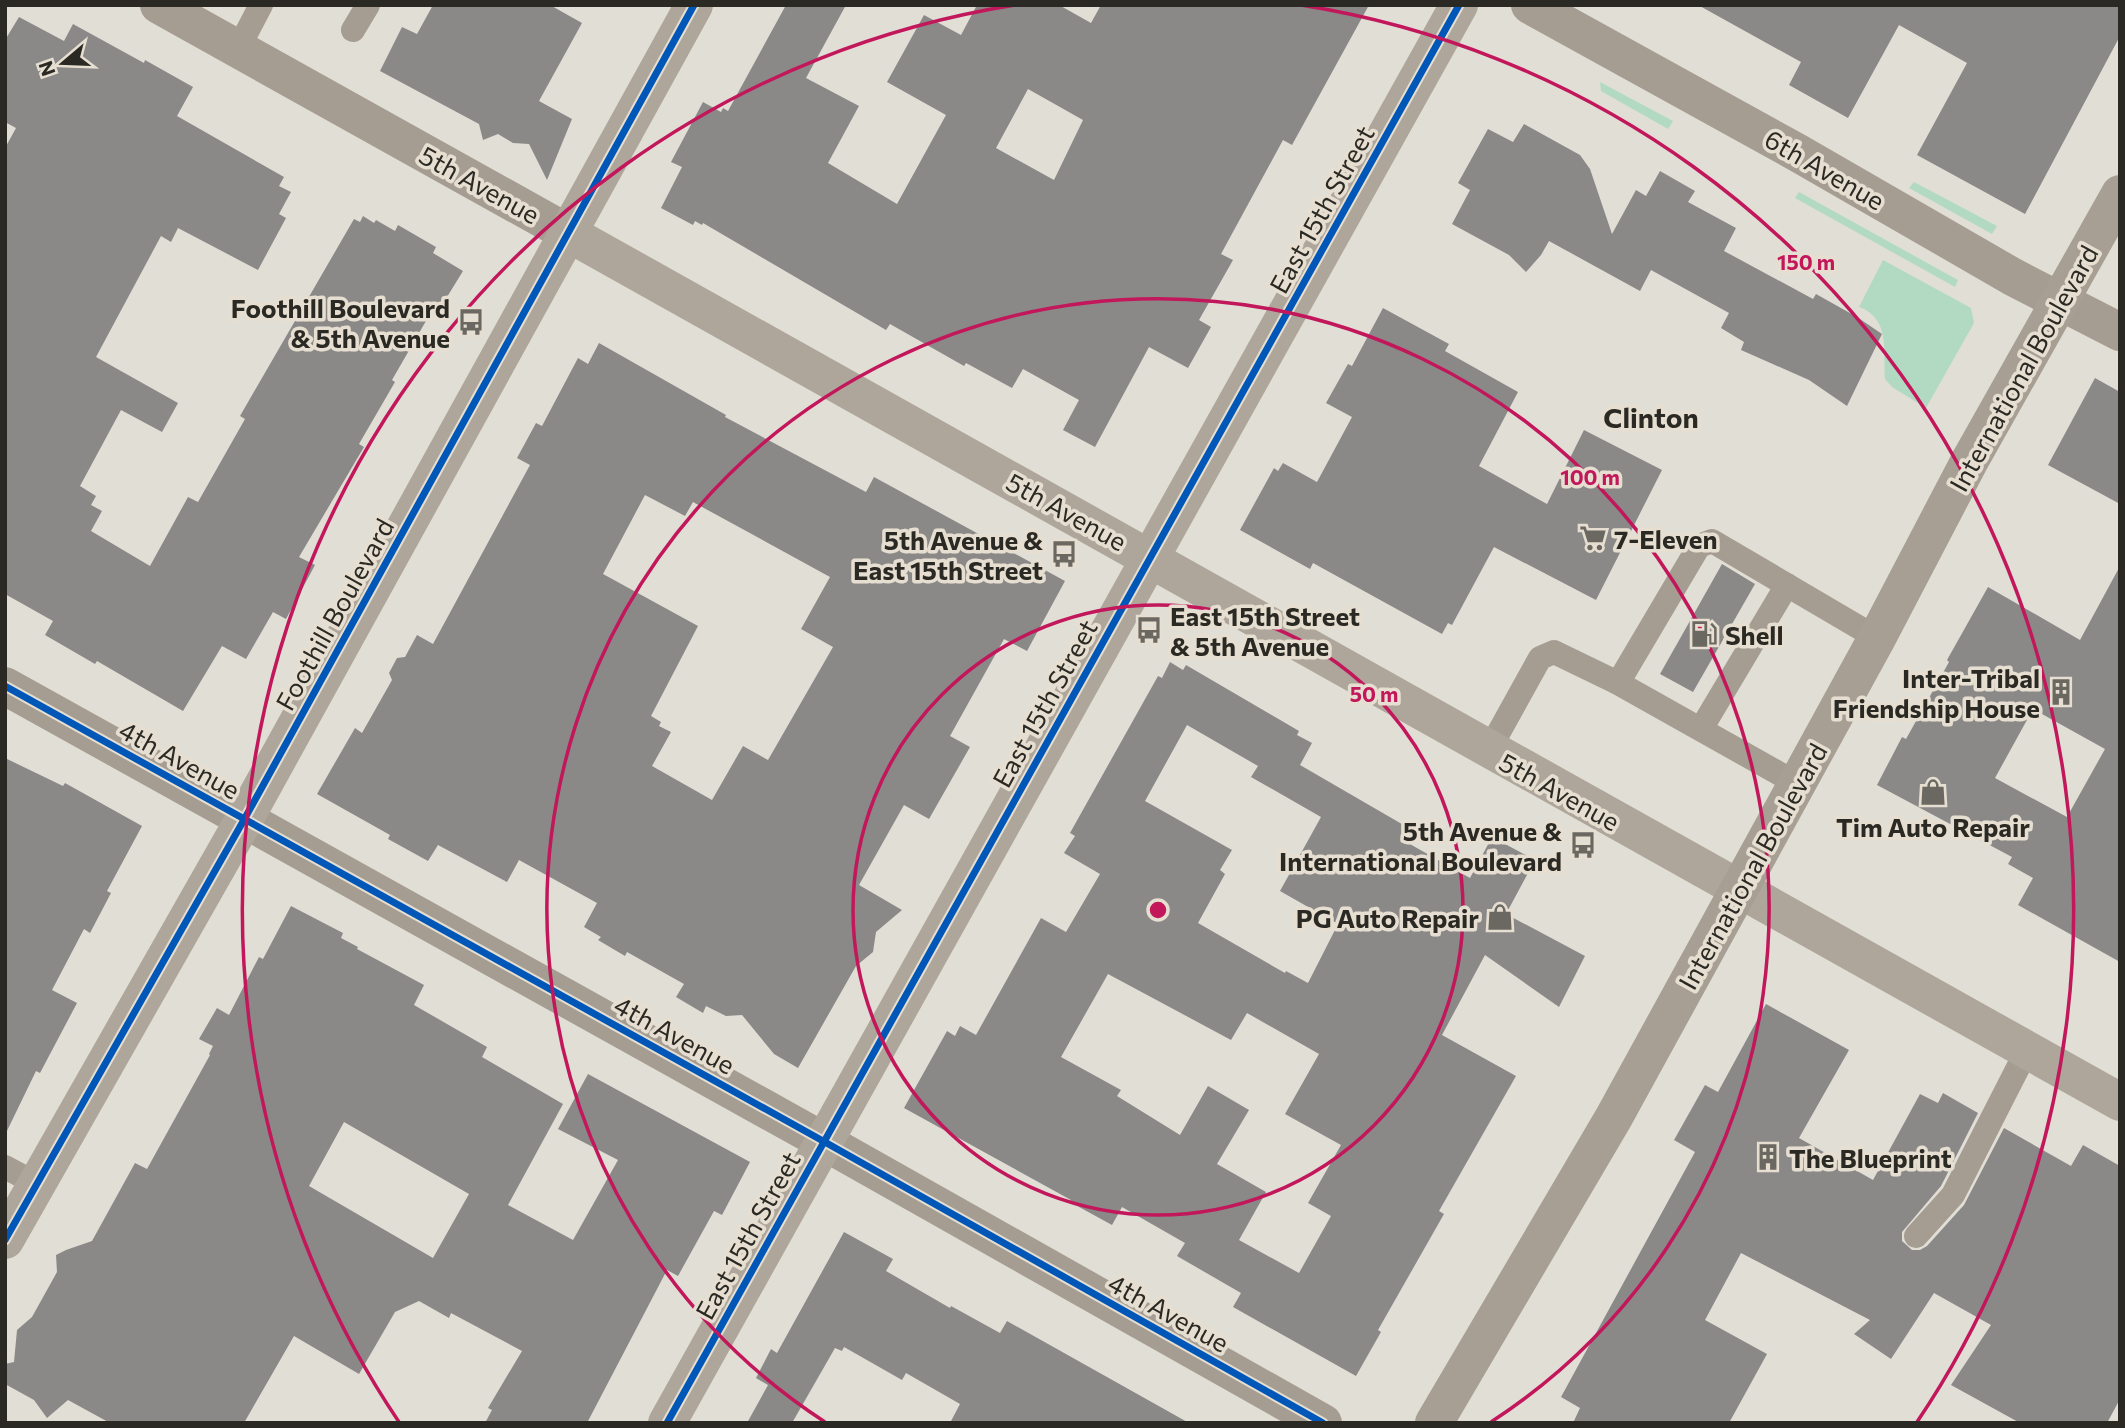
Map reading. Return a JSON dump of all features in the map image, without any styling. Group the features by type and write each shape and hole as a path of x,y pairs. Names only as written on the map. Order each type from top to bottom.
{"main road":[{"name":"Foothill Boulevard","path":"5,1240 21,1175 244,818 694,5"},
{"name":"East 15th Street","path":"667,1423 1459,5"},
{"name":"International Boulevard","path":"1434,1423 1614,1117 1877,638 1969,462 2120,194"},
{"name":"5th Avenue","path":"568,233 2120,1102"}],"street":[{"name":"5th Avenue","path":"159,5 568,233"},
{"name":"6th Avenue","path":"1530,5 1798,153 2013,277 2120,332"},
{"name":"4th Avenue","path":"5,686 823,1141 1323,1423"}],"lane":[{"path":"238,49 261,5"},
{"path":"353,30 368,5"},
{"path":"1618,682 1699,546 1712,541 1877,638"},
{"path":"1701,729 1787,585"},
{"path":"1489,750 1540,658 1554,652 1618,682 1796,783"},
{"path":"1916,1236 1953,1195 2026,1050"}],"green space":[{"path":"1600,82 1673,121 1668,129 1601,91"},
{"path":"1914,182 1997,226 1992,234 1909,188"},
{"path":"1799,192 1958,280 1955,287 1795,198"},
{"path":"1883,260 1971,308 1974,323 1926,408 1892,387 1885,379 1881,328 1869,312 1859,307"}],"building":[{"path":"433,5 550,5 582,23 539,101 572,119 547,180 529,144 513,143 498,134 483,140 479,124 380,71 402,27 417,34"},
{"path":"786,5 846,5 806,78 859,106 828,163 897,204 946,115 887,82 924,15 961,35 977,5 1059,5 1091,23 1101,5 1369,5 1292,145 1283,140 1221,254 1233,260 1199,320 1211,327 1188,368 1149,347 1095,447 1063,430 1079,400 1023,369 1012,388 966,363 964,366 890,324 886,330 703,223 702,225 695,221 693,225 661,208 682,167 671,162 703,102 721,112 723,108 728,111","holes":["1028,89 1083,120 1054,180 996,148"]},
{"path":"1698,5 2120,5 2120,36 2025,214 1917,155 1967,63 1899,25 1848,118 1789,85 1801,62"},
{"path":"19,17 64,41 73,24 193,87 177,116 284,177 279,186 291,192 279,214 286,218 258,270 178,228 171,242 161,236 96,357 178,403 162,432 121,410 80,486 96,496 91,505 102,511 91,531 150,566 188,497 198,502 245,419 240,416 354,219 360,222 363,216 395,231 398,225 436,247 433,253 463,271 439,310 434,307 392,380 395,382 359,444 364,447 299,557 315,565 286,619 273,612 246,659 222,646 183,711 97,661 95,664 45,635 53,621 5,594 5,148 16,128 5,122 5,40"},
{"path":"1524,124 1580,155 1590,169 1612,234 1636,190 1646,196 1660,171 1695,191 1688,202 1736,228 1724,251 1813,299 1816,294 1882,334 1847,406 1809,380 1741,350 1744,342 1721,328 1729,313 1651,270 1640,291 1549,241 1526,272 1509,255 1452,224 1470,190 1458,183 1488,129 1513,142"},
{"path":"1383,308 1449,344 1445,351 1518,392 1479,466 1547,504 1584,430 1662,470 1596,600 1494,547 1452,625 1448,623 1442,634 1313,563 1310,569 1240,530 1274,468 1278,471 1283,463 1317,482 1352,417 1326,403 1348,364 1352,366"},
{"path":"599,343 726,415 725,417 866,492 874,477 1065,581 1027,651 1004,639 950,736 970,747 929,819 904,805 859,885 902,910 876,932 873,952 856,966 798,1068 774,1054 742,1015 726,1016 706,1006 703,1013 676,997 684,984 627,952 625,956 598,940 601,937 584,927 597,903 519,860 507,882 438,845 428,861 388,839 390,835 317,794 355,728 362,733 392,680 389,673 397,658 405,657 417,635 433,644 530,465 517,458 536,423 542,426 578,358 588,364","holes":["645,495 685,516 693,502 830,577 801,629 833,647 768,760 743,746 712,800 652,766 671,732 659,726 661,722 651,716 698,626 603,574"]},
{"path":"2095,378 2120,392 2120,504 2048,465"},
{"path":"1722,564 1755,584 1693,692 1660,674"},
{"path":"2120,566 2120,962 2018,905 2033,878 2008,864 2012,857 1877,785 1902,737 1906,739 1988,587 2080,640","holes":["2033,709 2105,749 2067,817 1995,778"]},
{"path":"1170,662 1183,670 1186,665 1299,731 1297,735 1312,743 1300,765 1407,827 1401,839 1470,878 1492,837 1535,860 1506,914 1585,956 1559,1007 1485,955 1442,1035 1516,1076 1439,1211 1444,1214 1378,1330 1381,1332 1356,1376 1233,1307 1241,1293 1177,1256 1185,1243 1122,1207 1112,1225 904,1108 947,1031 955,1036 960,1026 976,1035 1041,918 1066,932 1100,874 1064,853 1075,836 1070,833 1158,676 1162,678","holes":["1187,725 1258,766 1251,777 1321,817 1280,891 1338,924 1308,983 1286,971 1285,973 1198,923 1225,874 1220,870 1232,850 1145,801","1108,974 1231,1040 1247,1013 1319,1054 1285,1114 1341,1145 1308,1203 1331,1216 1299,1273 1239,1240 1266,1192 1217,1164 1249,1110 1208,1086 1180,1135 1117,1096 1121,1090 1061,1057"]},
{"path":"5,758 63,786 65,783 142,826 107,891 111,893 90,933 84,929 52,990 77,1003 40,1073 36,1071 5,1135"},
{"path":"291,906 343,933 341,938 358,947 357,949 424,985 414,1005 487,1047 482,1057 563,1104 508,1205 573,1240 618,1160 558,1129 588,1074 750,1162 722,1215 714,1211 678,1276 667,1270 587,1423 485,1423 492,1410 488,1408 522,1351 451,1313 449,1318 419,1301 395,1312 359,1374 294,1336 244,1423 110,1423 68,1400 47,1418 34,1400 5,1384 5,1364 14,1362 17,1330 32,1317 57,1272 56,1255 92,1241 135,1163 147,1169 210,1055 213,1046 199,1039 217,1008 229,1015 259,957 263,959","holes":["344,1122 469,1194 433,1258 309,1186"]},
{"path":"1766,1004 1849,1050 1799,1138 1873,1180 1920,1094 1938,1103 1943,1093 1978,1113 1941,1186 1902,1232 1902,1241 1912,1250 1927,1246 1964,1205 2004,1128 2071,1166 2083,1145 2120,1166 2120,1399 2107,1423 2020,1423 1951,1385 1991,1325 1934,1293 1891,1359 1854,1334 1870,1320 1741,1253 1705,1320 1767,1354 1729,1423 1573,1423 1580,1408 1561,1397 1695,1152 1674,1140 1705,1085 1718,1092"},
{"path":"844,1232 893,1259 886,1271 950,1308 951,1306 1000,1333 1007,1321 1189,1423 950,1423 960,1404 906,1373 902,1380 844,1347 842,1351 835,1348 792,1423 747,1423 768,1385 756,1378 771,1349 777,1353"}],"cycle path":[{"path":"5,1240 245,818 694,5"},
{"path":"667,1423 1459,5"},
{"path":"5,686 823,1141 1323,1423"}],"place":[{"name":"Foothill Boulevard & 5th Avenue","path":"471,322"},
{"name":"7-Eleven","path":"1593,538"},
{"name":"5th Avenue & East 15th Street","path":"1064,554"},
{"name":"East 15th Street & 5th Avenue","path":"1149,630"},
{"name":"Shell","path":"1704,634"},
{"name":"Inter-Tribal Friendship House","path":"2061,692"},
{"name":"Tim Auto Repair","path":"1933,792"},
{"name":"5th Avenue & International Boulevard","path":"1583,845"},
{"name":"PG Auto Repair","path":"1500,917"},
{"name":"The Blueprint","path":"1768,1157"}],"district":[{"name":"Clinton","path":"1651,417"}]}
